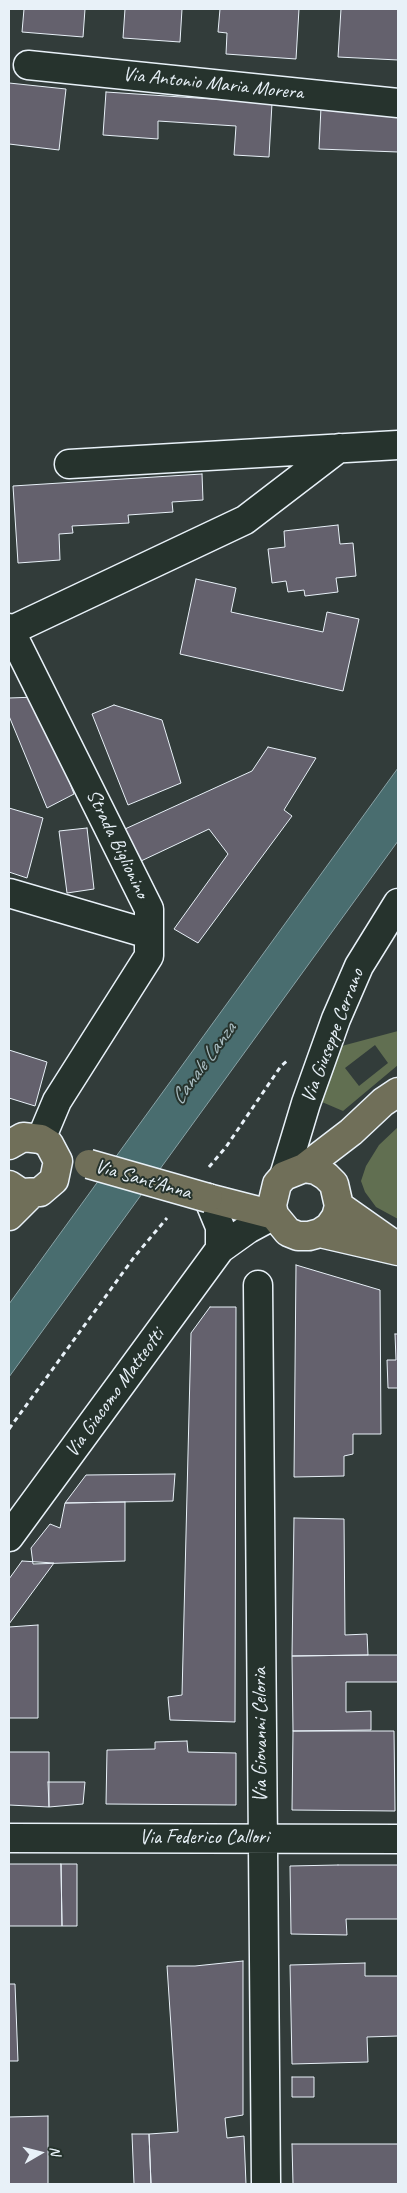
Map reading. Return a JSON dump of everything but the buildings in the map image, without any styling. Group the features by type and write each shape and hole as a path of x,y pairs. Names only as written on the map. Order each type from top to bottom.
{"main road":[{"path":"398,1092 383,1102 351,1132 289,1176 272,1205 274,1215 288,1232 298,1236 320,1234 398,1250"},
{"path":"320,1234 330,1226 336,1217 337,1195 351,1132"},
{"path":"9,1145 23,1137 41,1139 50,1144 58,1161 54,1180 48,1187 40,1192 20,1190 9,1216"},
{"name":"Via Sant'Anna","path":"58,1161 89,1164 274,1215"},
{"path":"218,1201 289,1176 316,1170 326,1176 337,1195 398,1250"}],"street":[{"name":"Via Antonio Maria Morera","path":"28,65 398,102"},
{"path":"69,464 398,445"},
{"path":"10,630 245,520 339,448"},
{"name":"Strada Biglionino","path":"10,630 149,910 149,956 57,1101 41,1139"},
{"path":"9,893 149,934"},
{"name":"Via Giuseppe Cerrano","path":"289,1176 306,1103 336,1019 359,966 398,904"},
{"path":"218,1201 220,1249"},
{"name":"Via Giacomo Matteotti","path":"9,1537 220,1249 248,1229 274,1215"},
{"name":"Via Giovanni Celoria","path":"258,1285 266,2184"},
{"name":"Via Federico Callori","path":"9,1838 398,1839"}],"green space":[{"path":"398,1031 398,1065 343,1111 322,1102 338,1047","holes":["375,1045 388,1063 359,1086 345,1068"]},
{"path":"398,1127 398,1219 376,1207 365,1192 361,1181 366,1166 379,1145"}],"water":[{"name":"Canale Lanza","path":"398,768 398,841 9,1377 9,1304"}]}
